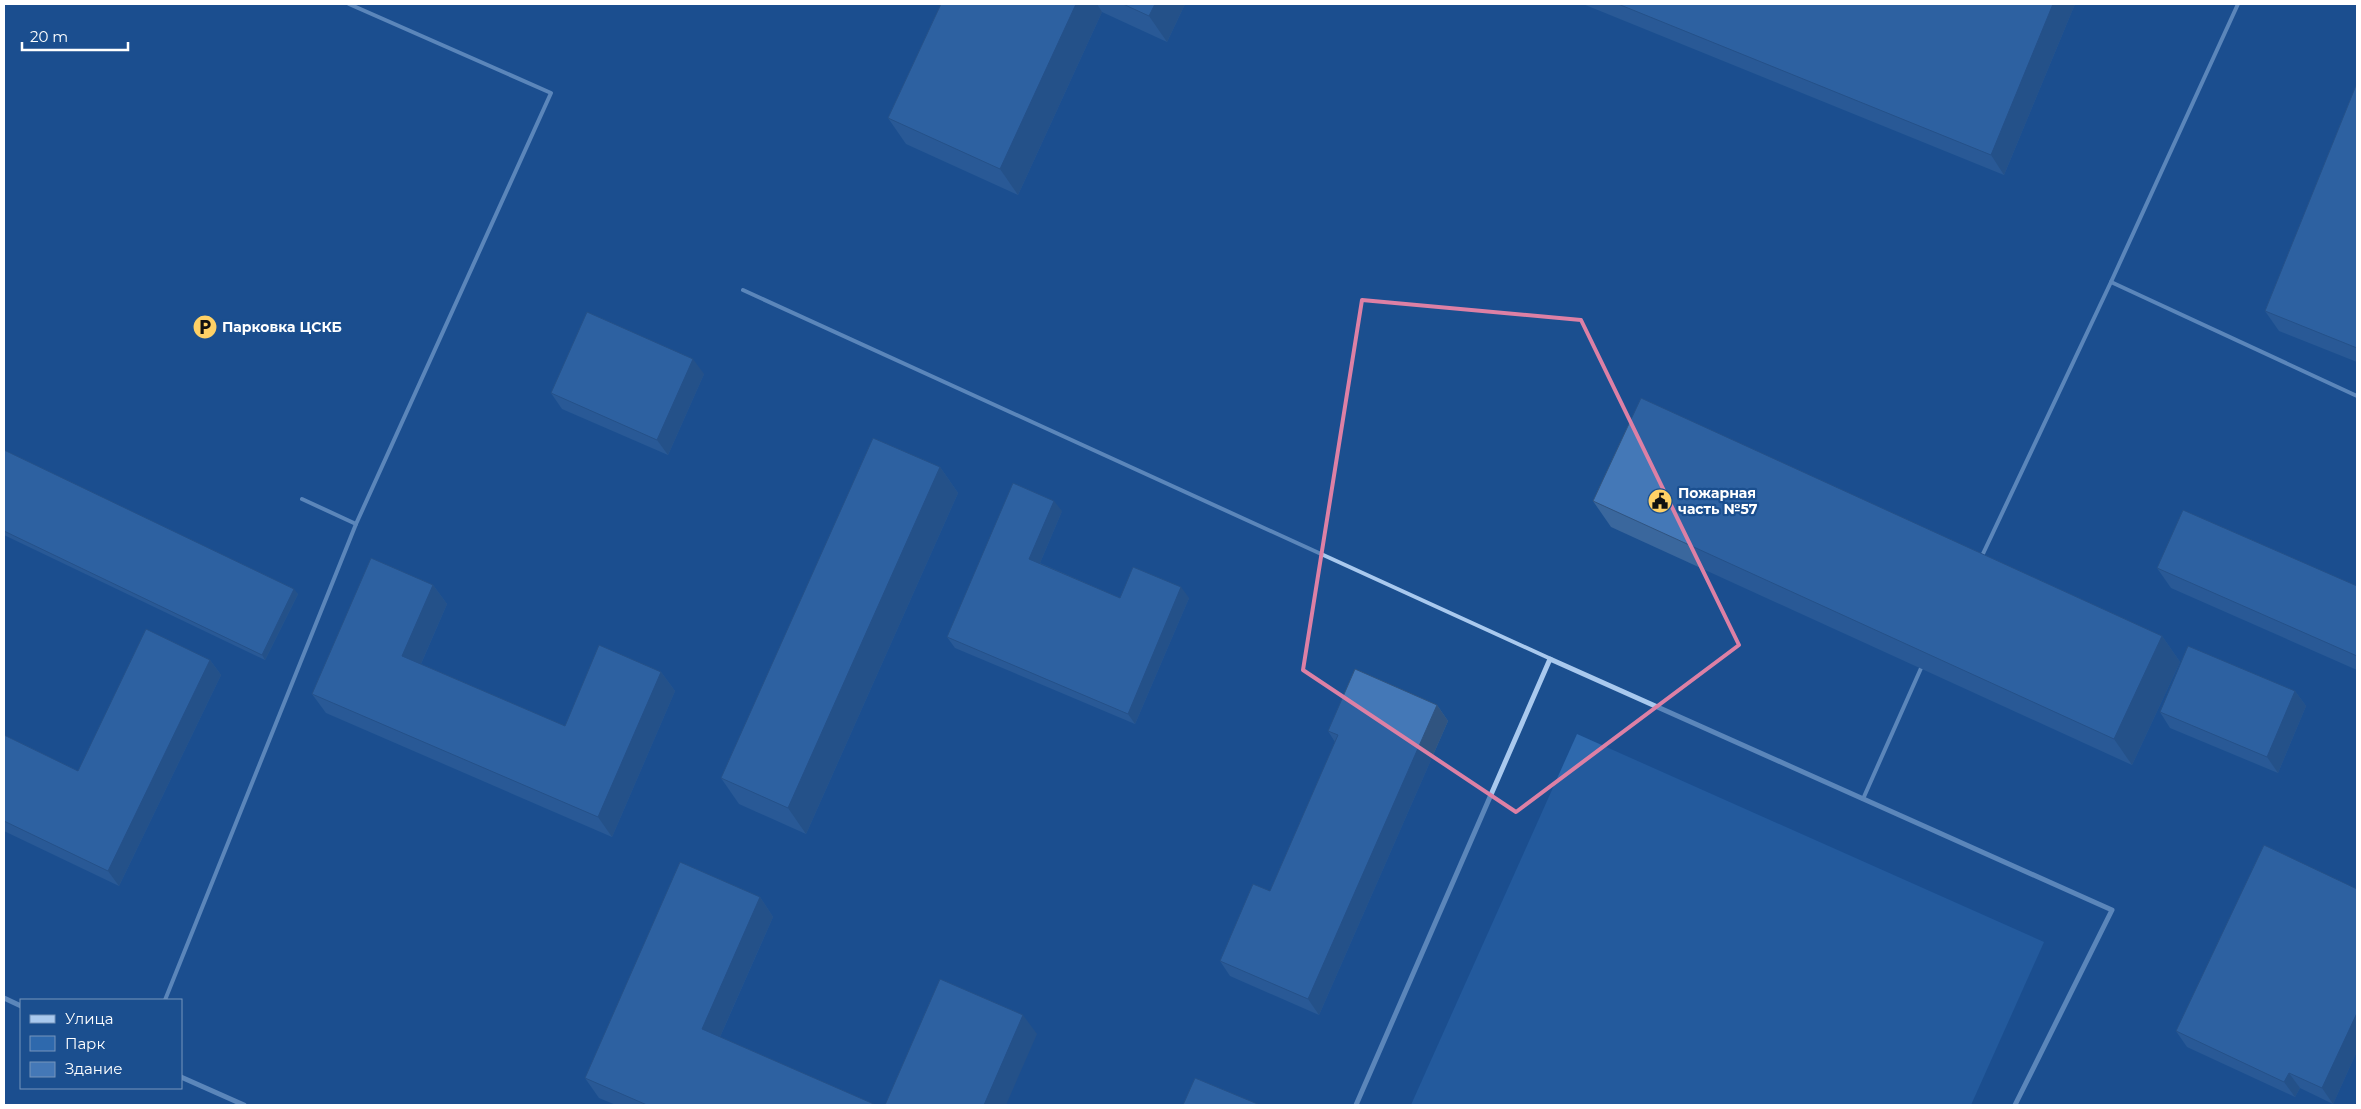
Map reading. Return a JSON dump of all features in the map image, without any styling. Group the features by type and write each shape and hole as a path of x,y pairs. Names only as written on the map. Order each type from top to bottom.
{"street":[{"path":"1356,1105 1550,659 2112,910 2015,1105"},
{"path":"4,998 20,1006"},
{"path":"182,1077 244,1105"}],"lane":[{"path":"165,999 356,524 551,93 349,4"},
{"path":"1980,560 2111,282 2238,4"},
{"path":"2111,282 2357,396"},
{"path":"743,290 1553,660"},
{"path":"302,498 356,524"},
{"path":"1863,799 1923,664"}],"highlighted area":[{"path":"1362,300 1581,320 1739,645 1516,812 1303,670"}],"green space":[{"path":"1577,734 2044,942 1971,1105 1411,1105"}],"building":[{"path":"941,4 1076,4 1000,169 888,118"},
{"path":"1123,4 1155,4 1149,16"},
{"path":"1618,4 2053,4 1991,155"},
{"path":"2357,83 2357,348 2265,311"},
{"path":"587,312 693,359 657,440 551,393"},
{"path":"1641,398 2162,636 2114,739 1593,501"},
{"path":"873,438 940,467 788,808 721,778"},
{"path":"4,450 294,589 262,655 4,531"},
{"path":"1013,483 1054,501 1029,559 1120,598 1133,567 1181,587 1128,714 947,637"},
{"path":"2183,510 2357,586 2357,656 2157,568"},
{"path":"371,558 433,585 402,656 565,726 599,645 661,672 598,817 312,694"},
{"path":"146,629 210,660 108,871 4,821 4,735 78,771"},
{"path":"2188,646 2295,691 2267,757 2160,712"},
{"path":"1355,669 1437,705 1308,999 1220,961 1253,884 1270,891 1338,735 1328,731"},
{"path":"2264,845 2357,889 2357,1013 2322,1088 2289,1073 2284,1082 2176,1031"},
{"path":"680,862 760,897 702,1029 876,1105 647,1105 585,1078"},
{"path":"940,979 1023,1015 984,1105 885,1105"},
{"path":"1195,1078 1260,1105 1183,1105"}],"place":[{"name":"Парковка ЦСКБ","path":"205,327"},
{"name":"Пожарная часть №57","path":"1660,501"}]}
